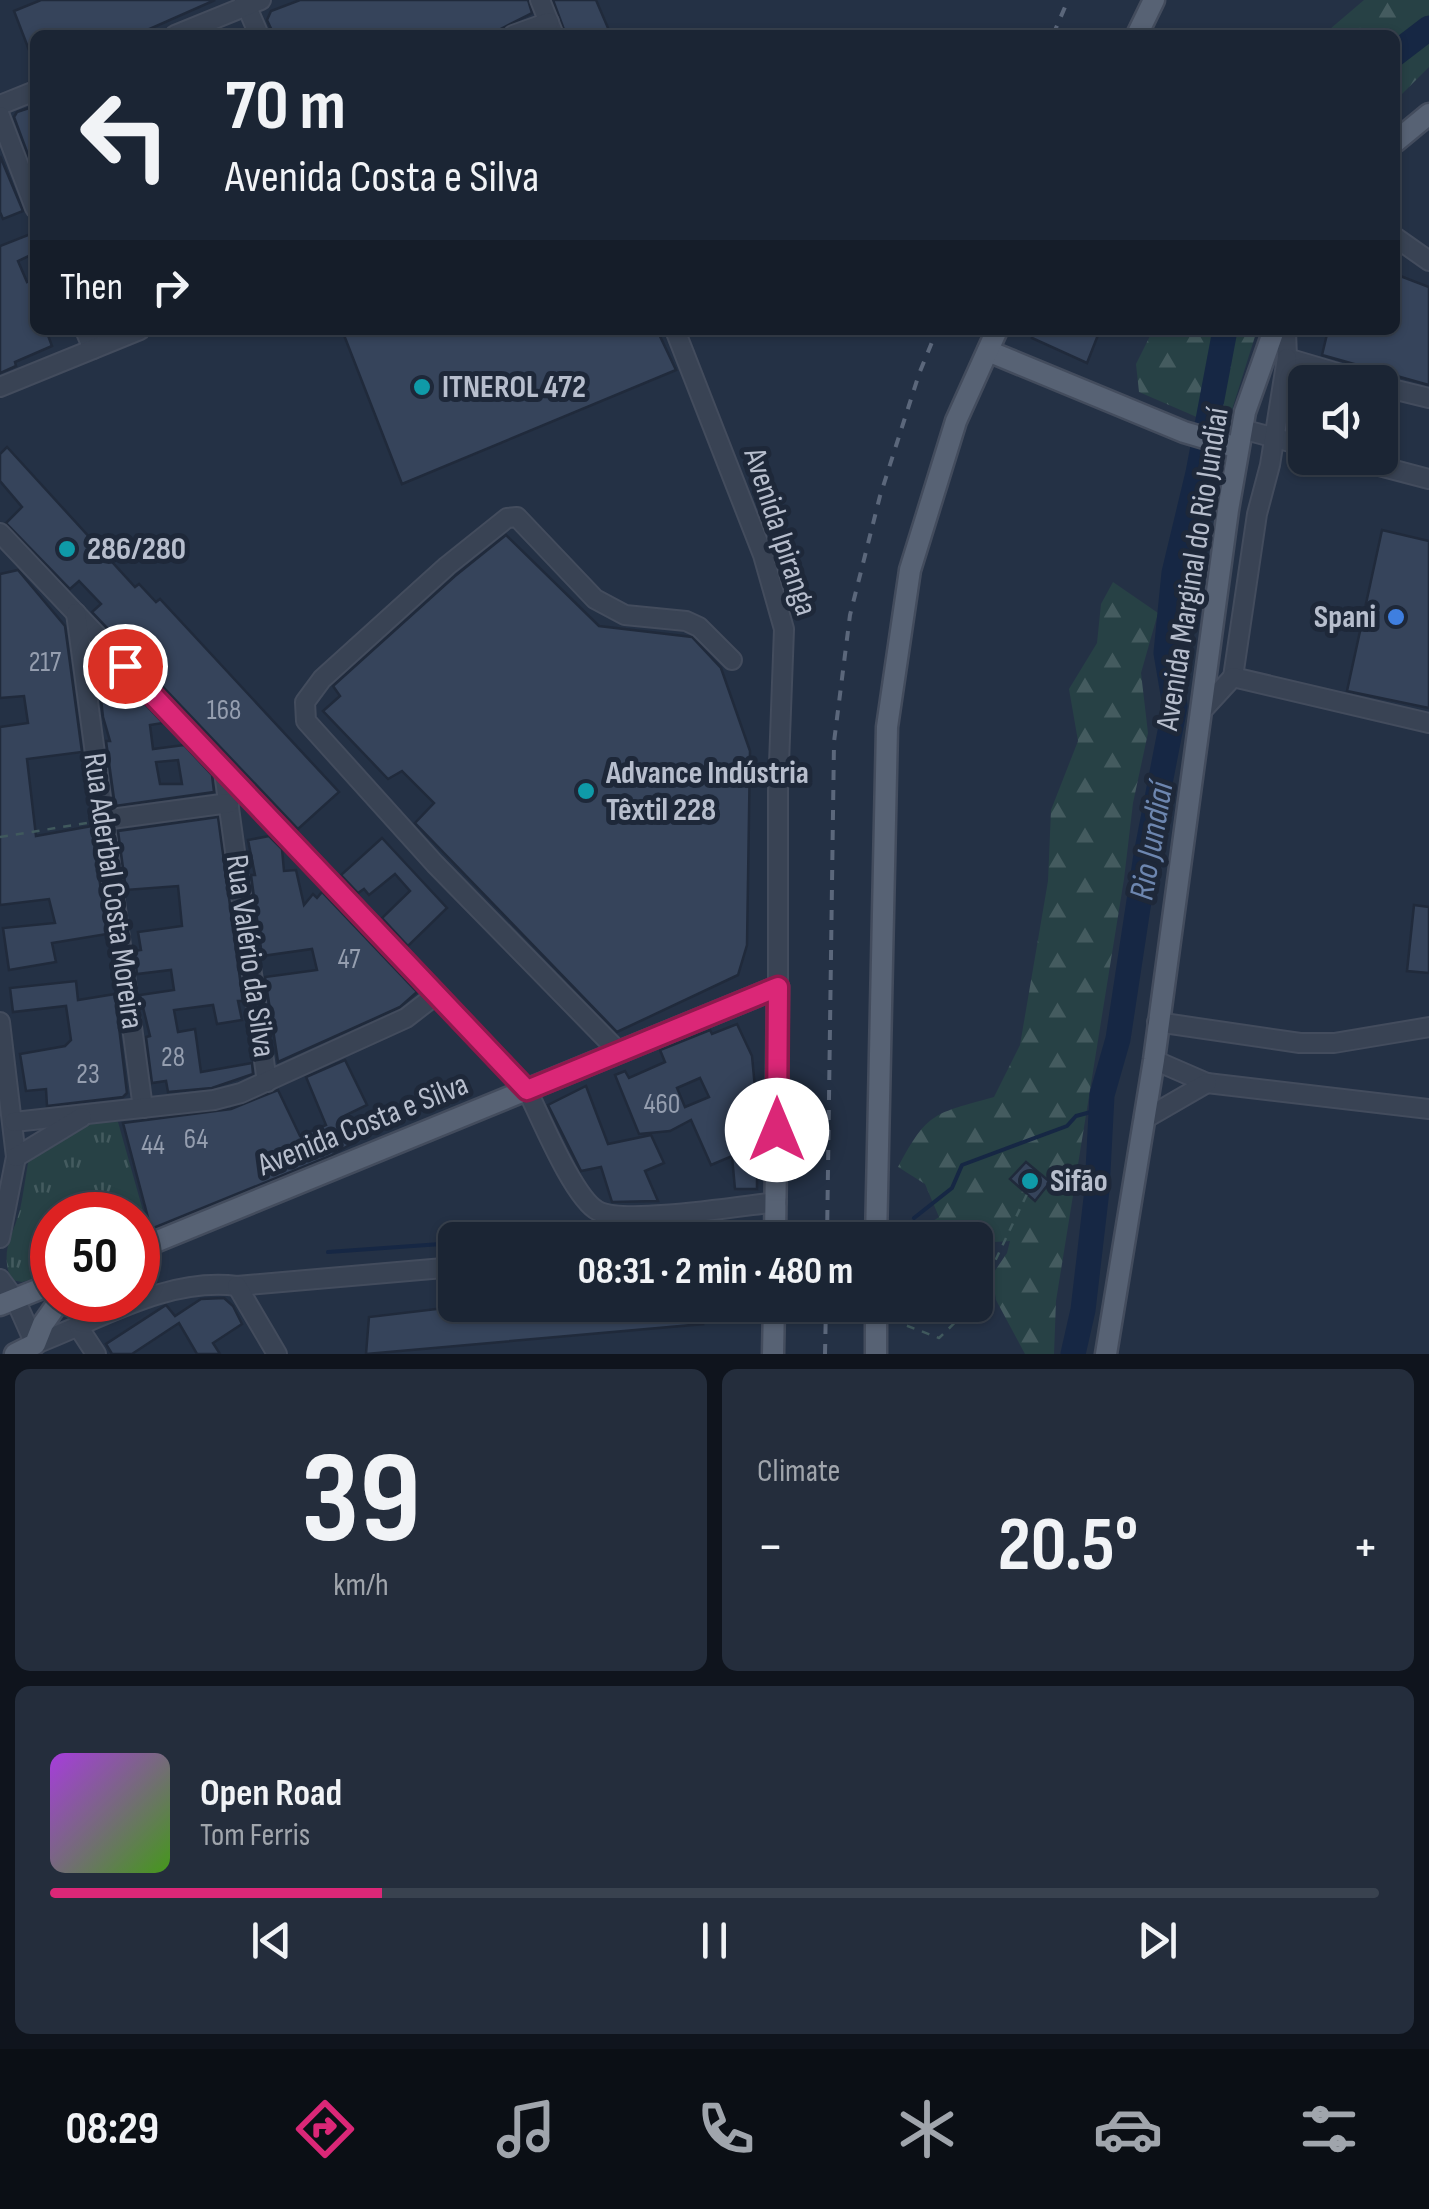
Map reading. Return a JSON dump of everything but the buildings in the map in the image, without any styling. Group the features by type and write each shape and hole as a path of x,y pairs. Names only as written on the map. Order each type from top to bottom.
{"main road":[{"path":"1139,30 1154,0"},
{"path":"1400,138 1429,114"},
{"path":"876,1222 887,728 910,570 956,422 995,335"},
{"name":"Avenida Marginal do Rio Jundiaí","path":"1106,1354 1154,1060 1235,446 1272,335"},
{"path":"988,350 1184,432 1235,446"},
{"name":"Avenida Costa e Silva","path":"160,1241 778,987"},
{"name":"Avenida Ipiranga","path":"773,1222 777,1205 778,987"},
{"path":"15,1354 36,1344 44,1322"},
{"path":"773,1354 774,1322"},
{"path":"876,1322 876,1354"}],"street":[{"path":"540,0 552,28"},
{"path":"187,30 251,2 258,30"},
{"path":"0,105 30,93"},
{"path":"0,116 30,195"},
{"path":"1400,241 1429,261"},
{"path":"87,335 93,350"},
{"path":"0,388 128,335"},
{"name":"Avenida Ipiranga","path":"677,335 764,555 784,629 778,791 778,987"},
{"path":"1200,713 1233,678 1257,514 1270,464 1288,358 1286,335"},
{"path":"1288,358 1311,365"},
{"path":"1398,390 1429,398"},
{"path":"1235,446 1275,438 1288,441"},
{"path":"1235,446 1270,464"},
{"path":"1398,471 1429,479"},
{"path":"1228,510 1257,514"},
{"path":"618,1052 435,864 319,736 306,721 305,702 322,679 447,566 507,518 518,517 595,599 616,612 699,627 732,660"},
{"path":"0,534 527,1090 577,1189 597,1211 628,1217 777,1205"},
{"name":"Rua Aderbal Costa Moreira","path":"76,613 142,1108"},
{"path":"1233,678 1429,723"},
{"name":"Rua Valério da Silva","path":"224,772 268,1082"},
{"path":"104,820 229,803"},
{"path":"14,1122 214,1100 268,1082 406,1018 437,994"},
{"path":"0,1022 16,1156 4,1200 0,1238"},
{"path":"1157,1022 1300,1042 1334,1043 1429,1027"},
{"path":"1154,1060 1207,1084 1429,1109"},
{"path":"1143,1120 1207,1084"},
{"path":"16,1156 87,1114"},
{"path":"0,1279 8,1302 36,1344 140,1300 182,1289 216,1283 237,1286 438,1268"},
{"path":"237,1286 277,1354"},
{"path":"79,1328 96,1354"}],"path":[{"path":"0,836 104,820"},
{"path":"993,1265 1027,1194"},
{"path":"903,1322 939,1338 955,1322"}],"green space":[{"path":"1364,0 1429,0 1429,67 1400,96 1400,30 1329,30"},
{"path":"1150,335 1255,335 1230,416 1222,428 1139,392 1136,364"},
{"path":"1113,582 1158,613 1141,673 1148,733 1133,803 1056,1301 1054,1354 1025,1354 996,1300 993,1281 993,1274 1010,1241 995,1242 993,1246 993,1222 932,1222 939,1217 925,1184 898,1167 917,1135 935,1117 994,1097 1020,1045 1048,881 1051,810 1078,741 1069,689 1097,643 1101,604"},
{"path":"118,1122 138,1192 30,1192 30,1280 11,1280 7,1252 20,1210 30,1153 81,1123"}],"waterway":[{"name":"Rio Jundiaí","path":"1400,50 1429,28"},
{"name":"Rio Jundiaí","path":"1073,1354 1083,1310 1097,1190 1102,1095 1118,1039 1146,855 1175,706 1166,653 1174,573 1224,335"},
{"path":"914,1218 952,1188 962,1165 1067,1126 1076,1116 1102,1109"},
{"path":"328,1252 438,1244"}],"railway":[{"path":"1055,30 1068,0"},
{"path":"827,1222 834,742 850,615 880,496 935,335"},
{"path":"825,1354 826,1322"}],"place":[{"name":"ITNEROL 472","path":"422,387"},
{"name":"286/280","path":"67,549"},
{"name":"Spani","path":"1396,617"},
{"name":"Advance Indústria Têxtil 228","path":"586,791"},
{"name":"Sifão","path":"1030,1181"}],"route":[{"path":"125,666 527,1090 778,987 777,1130"}]}
